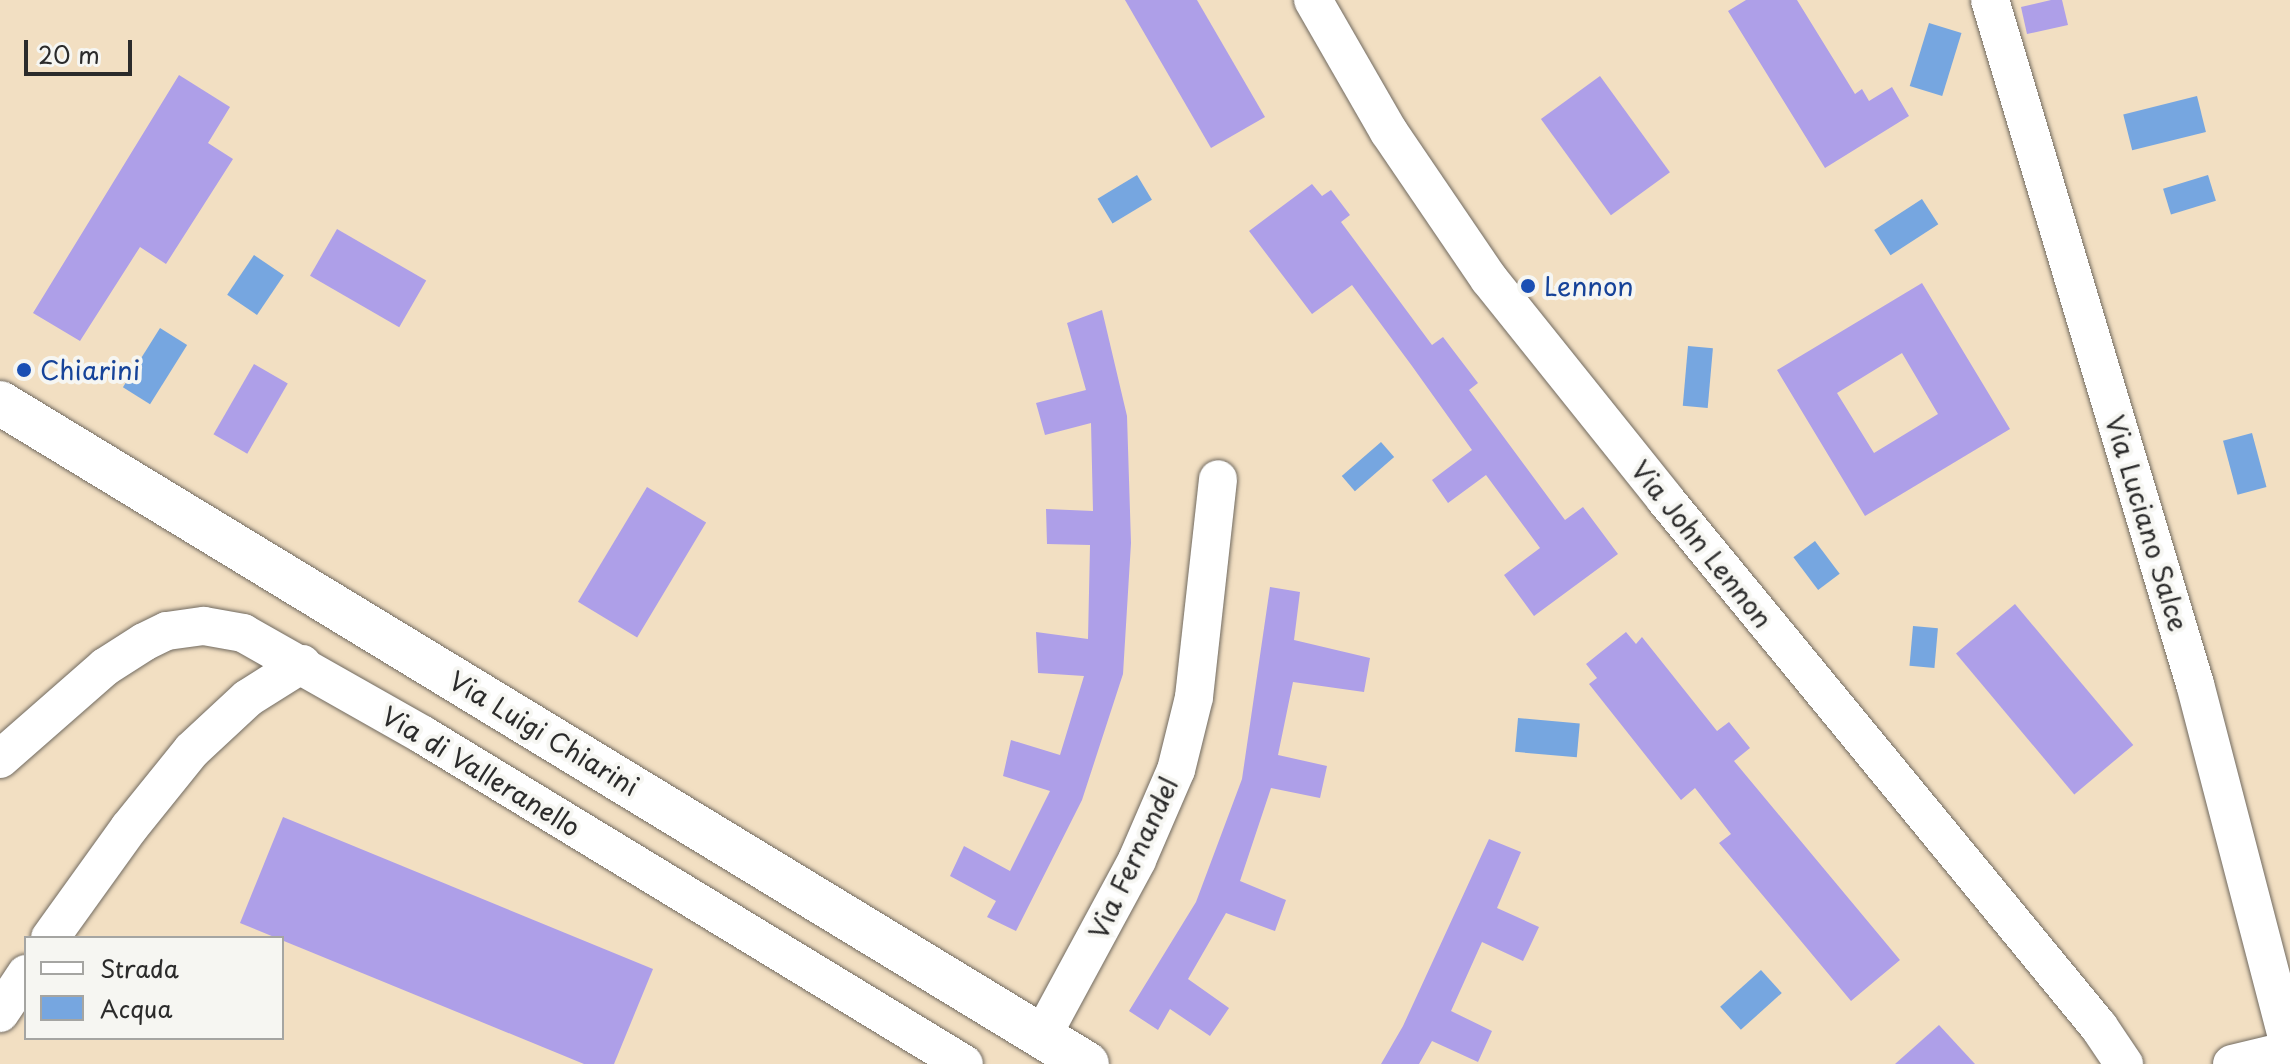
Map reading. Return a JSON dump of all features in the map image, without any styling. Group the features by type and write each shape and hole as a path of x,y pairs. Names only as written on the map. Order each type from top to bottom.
{"street":[{"name":"Via John Lennon","path":"1313,0 1389,132 1489,279 1665,499 2099,1027 2124,1064"},
{"name":"Via Luciano Salce","path":"1990,0 2195,684 2290,1050"},
{"name":"Via Luigi Chiarini","path":"0,403 1087,1064"},
{"name":"Via Fernandel","path":"1042,1036 1137,860 1176,770 1194,697 1218,479"},
{"name":"Via di Valleranello","path":"0,759 105,667 132,648 167,631 204,626 230,629 261,640 302,664 964,1064"},
{"path":"51,936 129,828 192,750 248,698 302,664"},
{"path":"0,1013 24,977"},
{"path":"2232,1064 2290,1050"}],"water":[{"path":"1929,23 1962,33 1942,96 1910,86"},
{"path":"2197,96 2206,132 2132,150 2123,114"},
{"path":"1137,175 1152,200 1113,224 1098,199"},
{"path":"2208,175 2216,201 2171,215 2163,189"},
{"path":"1922,199 1938,224 1891,255 1874,230"},
{"path":"254,255 284,275 257,315 227,295"},
{"path":"160,328 187,345 150,404 123,387"},
{"path":"1688,346 1713,348 1708,408 1683,406"},
{"path":"2252,433 2266,487 2238,495 2223,441"},
{"path":"1381,442 1394,457 1355,491 1342,476"},
{"path":"1815,541 1840,574 1818,590 1793,557"},
{"path":"1913,626 1938,628 1934,668 1910,666"},
{"path":"1518,718 1580,723 1577,757 1515,752"},
{"path":"1761,970 1782,993 1741,1030 1720,1007"}],"building":[{"path":"1125,0 1197,0 1265,117 1211,148"},
{"path":"1746,0 1797,0 1855,94 1862,89 1869,101 1892,87 1909,116 1825,168 1728,11"},
{"path":"2062,0 2068,25 2027,34 2021,7"},
{"path":"179,75 230,107 208,143 233,159 166,264 140,247 80,341 33,313"},
{"path":"1600,76 1670,172 1611,215 1541,119"},
{"path":"1312,184 1322,196 1331,190 1350,215 1341,222 1432,345 1443,337 1478,383 1469,390 1565,520 1583,507 1618,554 1534,616 1504,575 1540,548 1486,475 1448,503 1432,480 1472,450 1412,366 1352,285 1312,314 1249,231"},
{"path":"337,229 426,280 399,327 310,276"},
{"path":"1922,283 2010,429 1865,516 1777,370","holes":["1902,353 1938,414 1874,453 1837,393"]},
{"path":"1102,310 1127,416 1131,543 1123,674 1082,800 1016,931 987,917 996,901 950,876 964,846 1010,871 1050,791 1003,776 1011,740 1060,755 1084,676 1038,673 1036,632 1088,639 1090,545 1047,544 1046,509 1093,511 1091,423 1045,435 1036,403 1086,390 1067,323"},
{"path":"254,364 288,384 247,454 214,434"},
{"path":"647,487 706,523 637,637 578,602"},
{"path":"1270,587 1300,592 1294,640 1370,658 1364,692 1293,682 1278,755 1327,766 1320,798 1271,788 1240,881 1286,900 1275,931 1226,913 1188,979 1229,1008 1210,1036 1170,1009 1158,1030 1129,1011 1196,902 1242,779"},
{"path":"2015,604 2133,745 2074,794 1956,653"},
{"path":"1626,632 1636,644 1642,637 1717,731 1729,722 1750,748 1734,761 1900,960 1851,1001 1719,843 1731,834 1695,788 1681,800 1589,684 1597,678 1586,664"},
{"path":"283,817 653,969 614,1064 584,1064 284,941 284,936 272,936 240,923"},
{"path":"1489,839 1521,852 1497,908 1539,927 1523,961 1482,942 1451,1011 1492,1031 1478,1062 1432,1041 1419,1064 1381,1064 1403,1026"},
{"path":"1939,1025 1975,1064 1895,1064"}],"place":[{"name":"Lennon","path":"1528,286"},
{"name":"Chiarini","path":"24,370"}]}
